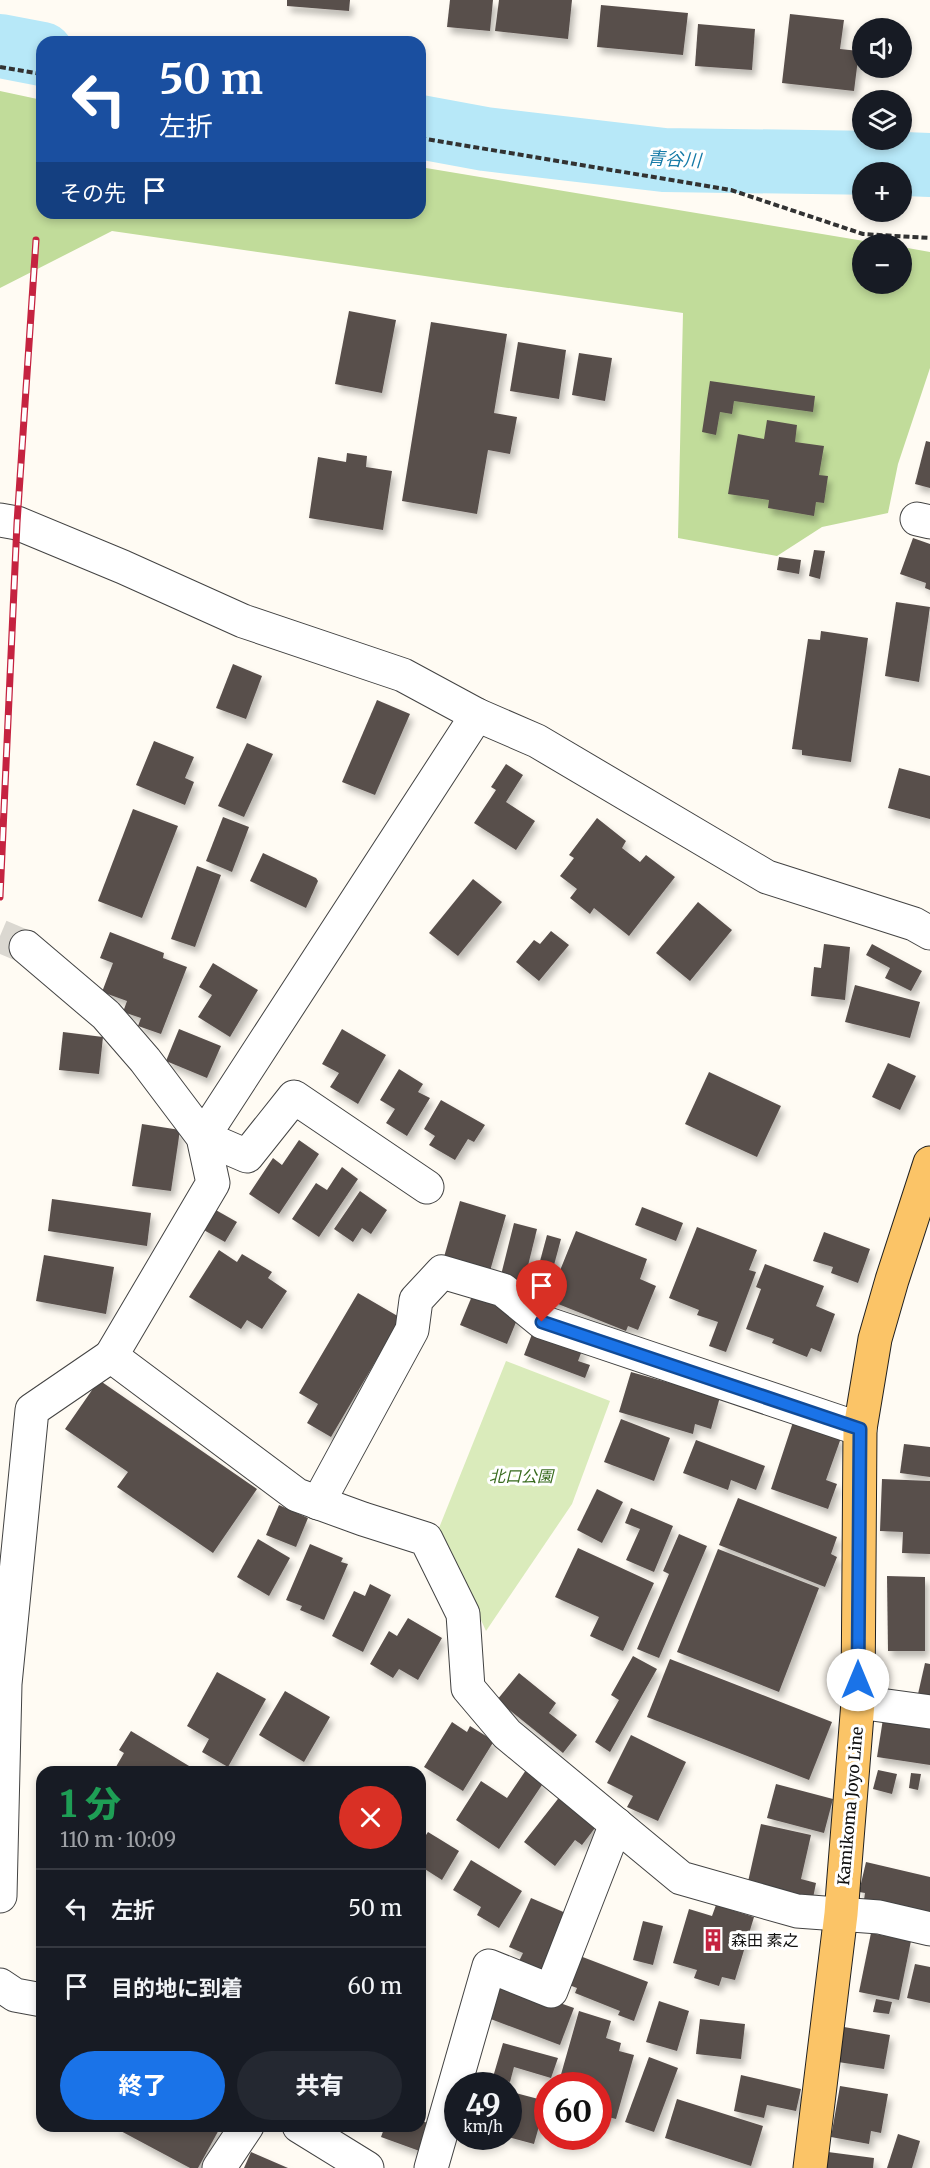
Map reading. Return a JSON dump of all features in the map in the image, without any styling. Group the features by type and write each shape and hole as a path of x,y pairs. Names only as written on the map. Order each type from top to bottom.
{"main road":[{"name":"Kamikoma Joyo Line","path":"810,2168 841,1914 858,1702 860,1429 875,1339 930,1163"}],"street":[{"path":"0,520 17,523 102,558 243,621 403,675 477,715 537,741 767,877 914,924 930,933"},
{"path":"203,1137 477,715"},
{"path":"0,1896 5,1684 32,1410 111,1356 213,1183 203,1137 145,1060 106,1015 26,947"},
{"path":"203,1137 247,1156 294,1097 427,1187"},
{"path":"318,1503 412,1330 417,1300 442,1272 503,1290 542,1322 860,1429"},
{"path":"111,1356 297,1495 426,1539 463,1614 468,1688 507,1734 681,1878 796,1911 879,1917 930,1929"},
{"path":"858,1702 930,1712"},
{"path":"431,2168 489,1966 551,1991 616,1824"},
{"path":"0,1985 15,1995 36,2000"},
{"path":"219,2168 243,2132"},
{"path":"309,2132 367,2168"}],"path":[{"path":"0,67 36,73"},
{"path":"426,139 731,190 863,234 930,238"}],"green space":[{"path":"0,91 36,99 36,219 426,219 426,168 852,239 852,294 912,294 912,249 930,252 930,368 898,464 888,513 822,527 777,556 678,538 683,313 112,231 0,288"},
{"name":"北口公園","path":"506,1361 610,1401 572,1504 486,1631 439,1528"}],"building":[{"path":"287,0 350,0 349,11 287,6"},
{"path":"450,0 493,0 490,31 447,27"},
{"path":"499,0 572,0 568,39 495,31"},
{"path":"601,5 688,13 683,55 597,47"},
{"path":"790,14 844,20 840,49 852,50 852,78 856,78 854,90 782,83"},
{"path":"698,24 755,29 752,70 695,66"},
{"path":"349,311 396,320 382,393 335,384"},
{"path":"431,322 507,334 494,413 517,417 510,454 488,450 477,514 402,501"},
{"path":"518,342 566,350 559,399 510,391"},
{"path":"579,353 612,358 605,401 572,395"},
{"path":"710,381 815,396 813,412 734,401 732,414 720,412 716,435 702,432"},
{"path":"767,420 797,425 795,442 824,446 819,475 828,476 824,503 816,502 814,516 768,508 769,500 728,494 738,434 764,439"},
{"path":"926,441 930,442 930,488 915,484"},
{"path":"347,453 367,456 366,467 392,471 383,530 309,518 318,457 346,462"},
{"path":"913,538 930,544 930,590 925,588 926,583 900,574"},
{"path":"814,550 825,551 820,579 809,576"},
{"path":"779,557 801,560 799,574 777,570"},
{"path":"896,602 930,607 919,682 885,676"},
{"path":"821,631 868,638 851,762 802,755 802,750 792,749 808,639 820,640"},
{"path":"233,664 262,676 246,719 216,708"},
{"path":"377,700 410,714 375,795 342,782"},
{"path":"154,741 194,757 185,778 194,782 185,805 136,785"},
{"path":"247,743 273,754 244,817 218,806"},
{"path":"506,764 523,775 506,802 535,821 516,850 474,823 496,790 491,787"},
{"path":"899,768 930,776 930,819 888,808"},
{"path":"133,809 178,826 142,918 98,901"},
{"path":"223,817 249,827 232,872 206,861"},
{"path":"597,818 626,841 622,848 640,862 646,855 675,877 629,936 594,908 590,914 570,898 577,889 560,876 574,858 569,855"},
{"path":"263,853 316,878 318,881 306,908 250,881"},
{"path":"197,866 221,875 195,947 171,939"},
{"path":"473,879 502,902 458,956 429,933"},
{"path":"698,902 732,930 690,981 656,953"},
{"path":"551,931 569,945 539,981 516,962 534,940 540,944"},
{"path":"110,932 164,953 163,958 187,967 161,1034 138,1026 141,1018 123,1012 127,1001 102,992 113,963 100,958"},
{"path":"824,944 850,947 845,1000 811,996 814,967 821,968"},
{"path":"872,944 922,971 911,991 885,978 890,968 866,955"},
{"path":"213,963 258,990 230,1037 198,1017 212,995 199,987"},
{"path":"855,985 920,1002 910,1038 845,1022"},
{"path":"179,1029 221,1046 207,1078 166,1061"},
{"path":"342,1029 386,1055 358,1104 330,1087 339,1073 322,1064"},
{"path":"63,1032 103,1037 99,1074 59,1070"},
{"path":"888,1063 916,1076 900,1110 872,1097"},
{"path":"399,1069 423,1084 418,1092 430,1098 407,1136 386,1123 395,1109 380,1100"},
{"path":"709,1072 781,1106 757,1157 685,1124"},
{"path":"441,1100 485,1125 474,1142 468,1139 455,1160 429,1145 435,1136 424,1129"},
{"path":"142,1124 180,1130 171,1191 132,1186"},
{"path":"299,1140 319,1154 279,1214 249,1194 273,1158 282,1165"},
{"path":"342,1167 358,1179 319,1237 292,1219 316,1183 327,1190"},
{"path":"360,1191 387,1210 371,1234 362,1228 353,1242 334,1229"},
{"path":"52,1199 151,1213 147,1246 48,1231"},
{"path":"460,1201 506,1215 490,1271 444,1257"},
{"path":"642,1207 683,1223 676,1241 635,1225"},
{"path":"214,1209 237,1222 225,1242 202,1229"},
{"path":"514,1223 537,1229 524,1282 501,1275"},
{"path":"697,1227 757,1250 749,1270 756,1272 726,1352 709,1346 718,1322 697,1315 699,1310 669,1298"},
{"path":"576,1231 647,1259 640,1279 656,1286 638,1330 628,1326 626,1331 548,1300"},
{"path":"824,1232 870,1249 858,1283 831,1273 833,1267 813,1261"},
{"path":"547,1235 561,1239 546,1295 532,1291"},
{"path":"219,1250 237,1262 242,1254 272,1272 268,1278 287,1291 262,1329 247,1320 241,1329 189,1297"},
{"path":"44,1255 114,1267 106,1314 36,1301"},
{"path":"765,1264 824,1286 816,1306 835,1314 821,1352 811,1348 807,1357 772,1343 774,1339 746,1329 761,1289 756,1287"},
{"path":"358,1293 401,1318 331,1437 307,1423 318,1404 299,1393"},
{"path":"472,1296 519,1315 507,1344 460,1325"},
{"path":"534,1329 583,1348 578,1361 590,1365 585,1378 524,1355"},
{"path":"631,1372 720,1397 711,1429 695,1424 693,1434 619,1412"},
{"path":"99,1380 257,1489 213,1553 117,1487 128,1472 65,1429"},
{"path":"621,1419 670,1438 654,1481 604,1462"},
{"path":"793,1422 841,1438 826,1480 837,1484 828,1509 771,1489"},
{"path":"696,1440 765,1466 756,1490 731,1480 728,1490 683,1473"},
{"path":"904,1444 930,1447 930,1477 900,1473"},
{"path":"882,1479 930,1481 930,1554 902,1553 903,1532 880,1531"},
{"path":"597,1489 623,1502 602,1543 577,1530"},
{"path":"738,1498 837,1537 831,1554 837,1557 825,1587 719,1545"},
{"path":"279,1505 308,1518 296,1547 266,1535"},
{"path":"631,1508 673,1526 654,1572 626,1560 640,1529 625,1523"},
{"path":"679,1534 707,1546 659,1658 637,1649 669,1574 663,1571"},
{"path":"258,1539 290,1558 269,1596 237,1577"},
{"path":"310,1544 343,1558 341,1562 348,1564 324,1620 300,1610 302,1606 286,1600"},
{"path":"578,1548 654,1583 623,1651 590,1636 599,1617 555,1597"},
{"path":"718,1549 819,1588 779,1692 677,1652"},
{"path":"887,1576 925,1577 925,1651 888,1651"},
{"path":"370,1584 391,1595 363,1652 332,1636 354,1591 365,1596"},
{"path":"408,1618 442,1638 418,1680 399,1669 393,1678 370,1664 389,1631 397,1636"},
{"path":"633,1656 657,1669 610,1752 595,1742 619,1700 611,1695"},
{"path":"670,1659 832,1722 809,1780 647,1717"},
{"path":"925,1663 930,1664 930,1697 918,1694"},
{"path":"217,1672 266,1699 229,1766 202,1752 209,1739 187,1726"},
{"path":"519,1673 556,1703 549,1713 577,1735 563,1753 497,1700"},
{"path":"285,1691 330,1717 304,1762 259,1735"},
{"path":"883,1719 930,1726 930,1765 877,1757"},
{"path":"452,1722 467,1732 470,1726 494,1741 463,1791 425,1766"},
{"path":"131,1731 189,1766 116,1766 124,1753 119,1750"},
{"path":"631,1735 686,1762 658,1821 627,1807 633,1796 607,1783"},
{"path":"526,1770 544,1782 499,1849 456,1820 481,1781 507,1798"},
{"path":"878,1770 897,1774 892,1794 873,1789"},
{"path":"911,1773 921,1774 918,1790 909,1788"},
{"path":"776,1784 833,1799 824,1833 767,1818"},
{"path":"561,1795 598,1824 582,1845 575,1840 555,1866 524,1842"},
{"path":"761,1824 811,1835 801,1879 816,1883 813,1898 747,1886"},
{"path":"428,1832 459,1851 442,1880 426,1870 426,1835"},
{"path":"471,1860 522,1891 499,1928 477,1915 481,1907 453,1890"},
{"path":"866,1862 930,1877 930,1916 864,1900 865,1893 859,1892"},
{"path":"531,1898 568,1914 542,1971 519,1961 523,1953 509,1947"},
{"name":"森田 素之","path":"716,1905 754,1917 735,1980 722,1977 719,1986 694,1978 697,1970 673,1963 689,1909 712,1916"},
{"path":"643,1921 663,1926 653,1965 633,1960"},
{"path":"871,1933 911,1941 899,2000 859,1992"},
{"path":"580,1956 648,1982 634,2021 618,2015 620,2011 575,1993 577,1988 569,1985"},
{"path":"915,1964 930,1967 930,2003 907,1998"},
{"path":"501,1982 574,2008 560,2045 488,2018"},
{"path":"876,1999 892,2002 889,2014 873,2012"},
{"path":"659,2001 689,2011 677,2051 646,2042"},
{"path":"579,2011 611,2021 606,2038 621,2043 619,2051 634,2055 616,2119 612,2118 612,2072 562,2072"},
{"path":"700,2019 745,2024 741,2059 696,2054"},
{"path":"844,2027 890,2035 884,2069 838,2062"},
{"path":"503,2043 558,2058 553,2072 534,2073 514,2067 513,2072 494,2072"},
{"path":"649,2057 678,2068 654,2132 625,2122"},
{"path":"741,2075 801,2089 796,2111 767,2105 764,2118 734,2111"},
{"path":"840,2086 888,2094 881,2133 871,2131 869,2144 831,2137"},
{"path":"522,2095 534,2098 534,2144 522,2141"},
{"path":"677,2099 763,2126 751,2166 665,2138"},
{"path":"426,2122 435,2126 425,2153 381,2137 383,2132 426,2132"},
{"path":"123,2132 218,2132 198,2168 190,2168"},
{"path":"898,2134 920,2141 912,2168 887,2168"},
{"path":"251,2152 288,2168 244,2168"},
{"path":"828,2152 874,2158 873,2168 826,2168"}],"waterway":[{"name":"青谷川","path":"0,46 36,53"},
{"name":"青谷川","path":"426,128 485,139 664,160 930,165"}],"tunnel":[{"path":"0,936 26,947"}],"railway":[{"path":"0,897 17,523 36,240"}],"place":[{"name":"森田 素之","path":"713,1940"}],"route":[{"path":"542,1322 860,1429 858,1680"}]}
